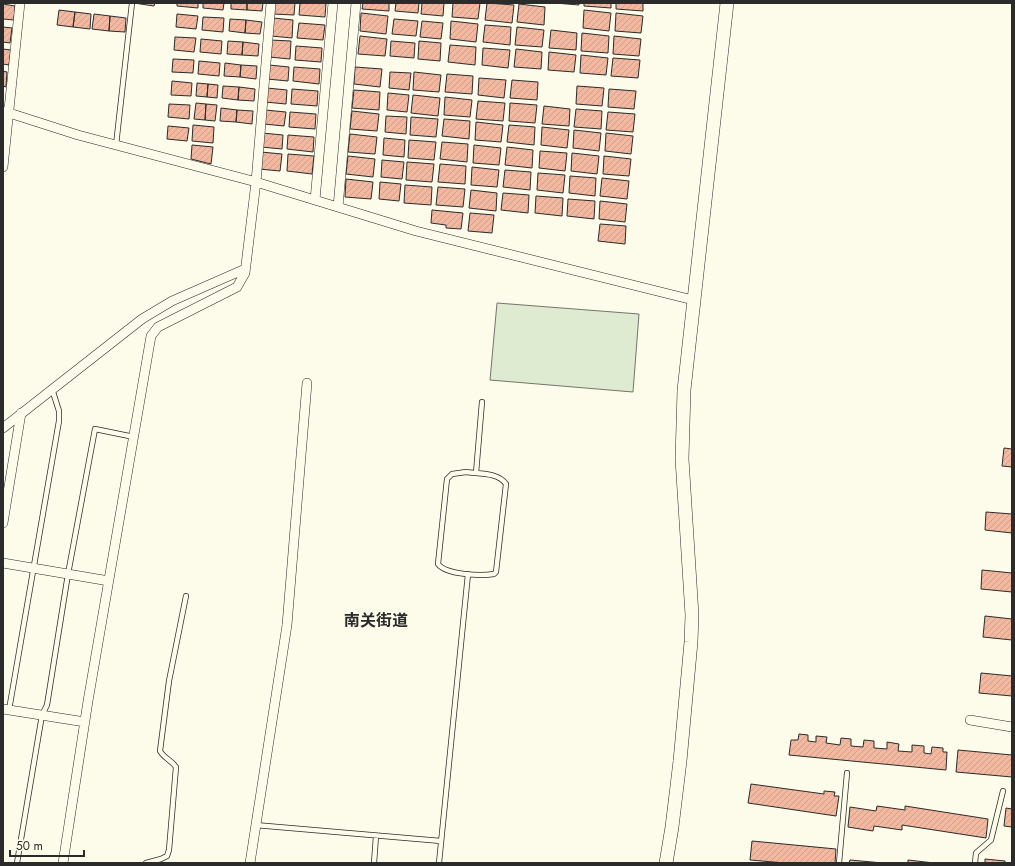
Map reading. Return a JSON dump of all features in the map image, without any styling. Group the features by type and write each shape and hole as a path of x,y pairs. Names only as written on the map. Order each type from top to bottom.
{"street":[{"path":"3,167 6,112 20,3"},
{"path":"63,863 85,722 151,336 158,326 237,287 242,280 245,269 256,182 271,3"},
{"path":"315,200 333,3"},
{"path":"338,207 356,3"},
{"path":"666,863 680,768 691,642 692,615 682,459 684,390 727,3"},
{"path":"6,112 78,135 256,182 416,231 693,300"},
{"path":"3,428 142,319 172,300 245,269"},
{"path":"142,319 154,331"},
{"path":"250,863 287,625 307,383"},
{"path":"3,523 21,413"},
{"path":"3,563 109,581"},
{"path":"6,709 85,722"},
{"path":"970,720 1012,727"}],"lane":[{"path":"116,145 132,3"},
{"path":"6,709 34,568 60,422 52,389"},
{"path":"476,473 482,402"},
{"path":"17,863 42,715 47,705 68,574 94,429 134,437"},
{"path":"466,472 496,477 504,481 506,484 496,572 488,575 468,574 444,569 438,564 447,479 452,474 466,472"},
{"path":"439,863 468,574"},
{"path":"146,863 167,856 170,850 176,767 173,762 164,758 160,751 169,681 186,596"},
{"path":"839,863 848,773"},
{"path":"975,863 976,853 990,840 1003,791"},
{"path":"255,825 441,841"},
{"path":"374,863 376,836"}],"green space":[{"path":"497,303 639,314 633,392 490,380"}],"building":[{"path":"134,3 155,3 154,6"},
{"path":"177,3 198,3 198,8 177,6"},
{"path":"203,3 224,3 223,10 203,8"},
{"path":"231,3 247,3 247,10 231,9"},
{"path":"247,3 263,3 262,11 247,10"},
{"path":"274,3 295,3 294,15 273,14"},
{"path":"300,3 326,3 325,17 299,15"},
{"path":"363,3 389,3 389,11 362,9"},
{"path":"396,3 419,3 418,13 395,11"},
{"path":"422,3 444,3 443,16 421,14"},
{"path":"453,3 480,3 478,19 452,17"},
{"path":"487,3 514,5 512,23 485,20"},
{"path":"555,3 579,3 579,5"},
{"path":"584,3 611,3 611,8 584,6"},
{"path":"616,3 643,3 643,11 616,9"},
{"path":"3,4 15,6 14,20 3,19"},
{"path":"519,4 545,7 544,25 517,22"},
{"path":"59,10 75,12 73,27 57,25"},
{"path":"584,10 611,13 609,31 583,28"},
{"path":"75,12 91,14 90,29 73,27"},
{"path":"361,13 388,16 386,34 360,31"},
{"path":"616,13 643,16 641,33 615,31"},
{"path":"94,14 110,16 109,31 92,29"},
{"path":"177,14 198,16 196,29 176,27"},
{"path":"110,16 126,18 125,32 109,31"},
{"path":"203,17 224,18 223,32 202,30"},
{"path":"273,18 293,20 292,38 271,36"},
{"path":"230,19 246,20 245,33 229,31"},
{"path":"394,19 418,21 416,36 392,34"},
{"path":"246,20 262,22 260,34 245,33"},
{"path":"422,21 443,23 441,39 420,37"},
{"path":"451,21 478,24 476,42 450,39"},
{"path":"299,23 325,25 323,40 297,38"},
{"path":"485,25 511,27 510,45 483,42"},
{"path":"3,27 12,28 10,43 3,42"},
{"path":"517,27 544,30 542,47 515,45"},
{"path":"551,30 577,33 576,50 549,48"},
{"path":"582,33 609,36 608,53 581,51"},
{"path":"360,36 387,39 385,56 358,54"},
{"path":"614,36 641,39 639,56 613,54"},
{"path":"175,37 196,38 194,52 174,50"},
{"path":"201,39 222,41 221,54 200,52"},
{"path":"270,40 291,41 290,59 269,57"},
{"path":"228,41 243,42 242,55 227,54"},
{"path":"391,41 415,43 414,58 390,56"},
{"path":"419,41 441,43 440,61 418,59"},
{"path":"243,42 259,44 258,56 242,55"},
{"path":"450,45 476,47 475,65 448,62"},
{"path":"296,46 322,48 321,62 295,60"},
{"path":"483,48 510,50 508,68 482,65"},
{"path":"3,49 11,50 9,65 3,64"},
{"path":"516,49 542,52 541,69 514,67"},
{"path":"549,52 576,55 574,72 548,70"},
{"path":"581,55 608,58 606,75 580,73"},
{"path":"613,58 640,60 638,78 611,76"},
{"path":"173,59 194,60 193,73 172,72"},
{"path":"199,61 220,63 219,76 198,74"},
{"path":"225,63 241,65 240,77 224,76"},
{"path":"241,65 257,66 256,79 240,77"},
{"path":"269,65 289,67 288,81 267,79"},
{"path":"294,67 320,69 319,84 293,81"},
{"path":"355,67 382,69 380,87 354,84"},
{"path":"3,71 7,72 6,87 3,86"},
{"path":"390,72 411,73 409,90 389,88"},
{"path":"414,72 441,75 439,92 413,90"},
{"path":"447,74 473,76 472,94 445,92"},
{"path":"479,78 506,80 504,98 478,95"},
{"path":"512,80 538,82 537,100 510,98"},
{"path":"172,81 192,83 191,96 171,95"},
{"path":"197,83 208,84 207,97 196,96"},
{"path":"208,84 218,85 217,98 207,97"},
{"path":"223,86 239,87 238,100 222,98"},
{"path":"577,86 604,88 602,106 576,104"},
{"path":"239,87 255,89 254,101 238,100"},
{"path":"267,88 287,90 286,104 265,102"},
{"path":"292,89 318,91 317,106 291,104"},
{"path":"609,89 636,91 634,109 608,107"},
{"path":"354,90 380,92 379,110 352,108"},
{"path":"388,93 409,95 407,112 387,110"},
{"path":"413,95 440,98 438,116 411,113"},
{"path":"445,97 472,100 470,117 444,115"},
{"path":"478,101 505,103 503,121 476,119"},
{"path":"196,103 206,104 205,120 194,119"},
{"path":"510,103 537,105 535,123 509,121"},
{"path":"169,104 190,105 189,119 168,117"},
{"path":"206,104 217,105 215,121 205,120"},
{"path":"544,106 570,109 569,126 542,124"},
{"path":"221,108 237,110 236,122 220,121"},
{"path":"576,109 602,111 601,129 574,127"},
{"path":"237,110 253,111 252,124 236,122"},
{"path":"265,110 286,112 284,126 264,124"},
{"path":"352,111 379,114 377,131 350,129"},
{"path":"290,112 316,114 315,129 289,127"},
{"path":"608,112 635,114 633,132 606,130"},
{"path":"386,116 407,117 406,134 385,132"},
{"path":"411,117 438,119 436,137 410,135"},
{"path":"444,119 470,121 469,139 442,136"},
{"path":"476,122 503,125 501,142 475,140"},
{"path":"193,125 214,127 213,143 192,141"},
{"path":"509,125 535,127 534,145 507,142"},
{"path":"168,126 189,128 187,141 167,139"},
{"path":"542,127 569,130 567,148 541,145"},
{"path":"574,130 601,133 599,151 573,148"},
{"path":"262,133 283,135 282,149 261,147"},
{"path":"606,133 633,136 631,154 605,151"},
{"path":"350,134 377,137 375,154 348,152"},
{"path":"288,135 314,137 313,152 287,149"},
{"path":"384,138 405,140 404,157 383,155"},
{"path":"409,140 436,142 434,160 408,158"},
{"path":"442,142 468,144 467,162 440,159"},
{"path":"192,145 213,147 211,164 191,159"},
{"path":"474,145 501,148 499,165 473,163"},
{"path":"507,147 533,150 532,168 505,165"},
{"path":"540,151 567,153 565,171 539,168"},
{"path":"261,152 282,154 280,171 259,169"},
{"path":"572,153 599,156 597,174 571,171"},
{"path":"288,154 314,156 312,174 287,171"},
{"path":"348,156 375,159 373,177 346,174"},
{"path":"604,156 631,159 629,176 603,174"},
{"path":"382,160 404,162 402,179 381,177"},
{"path":"407,162 434,164 432,182 406,180"},
{"path":"440,164 466,166 465,184 438,182"},
{"path":"472,167 499,170 497,187 471,185"},
{"path":"505,170 531,172 530,190 503,187"},
{"path":"538,173 565,175 563,193 537,190"},
{"path":"570,176 596,178 595,196 569,193"},
{"path":"602,178 629,181 627,199 600,196"},
{"path":"346,179 373,182 371,199 345,197"},
{"path":"380,182 401,184 399,201 379,199"},
{"path":"405,185 432,187 431,205 404,203"},
{"path":"438,187 465,189 463,207 436,205"},
{"path":"471,190 497,193 496,211 469,208"},
{"path":"503,193 529,195 528,213 501,210"},
{"path":"536,196 563,198 562,216 535,213"},
{"path":"568,199 595,201 594,219 567,216"},
{"path":"600,201 627,204 625,222 599,219"},
{"path":"432,210 463,213 461,229 446,228 446,225 431,223"},
{"path":"470,213 494,215 492,233 468,231"},
{"path":"600,224 626,226 625,244 598,241"},
{"path":"1004,448 1012,449 1012,467 1002,466"},
{"path":"986,512 1012,514 1012,533 985,530"},
{"path":"982,570 1012,573 1012,592 981,589"},
{"path":"985,616 1012,619 1012,640 983,637"},
{"path":"981,673 1012,676 1012,696 979,693"},
{"path":"799,734 808,735 808,741 816,742 816,736 827,737 826,743 840,745 841,738 851,739 851,746 863,747 864,740 874,741 874,748 887,749 887,742 899,744 898,751 912,752 912,745 924,746 924,753 931,754 932,747 943,748 943,752 947,752 946,770 789,755 791,740 798,740"},
{"path":"958,750 1012,755 1012,777 956,772"},
{"path":"751,784 824,794 824,791 835,792 834,796 839,796 836,816 748,803"},
{"path":"877,806 905,810 905,806 988,819 986,838 902,825 902,830 874,826 873,831 848,827 850,807 876,811"},
{"path":"1006,808 1012,809 1012,827 1004,826"},
{"path":"752,841 836,849 835,863 785,863 750,860"},
{"path":"985,859 1005,861 1005,863 985,863"},
{"path":"850,860 883,863 849,863"},
{"path":"908,860 934,863 908,863"}],"district":[{"name":"南关街道","path":"376,620"}]}
